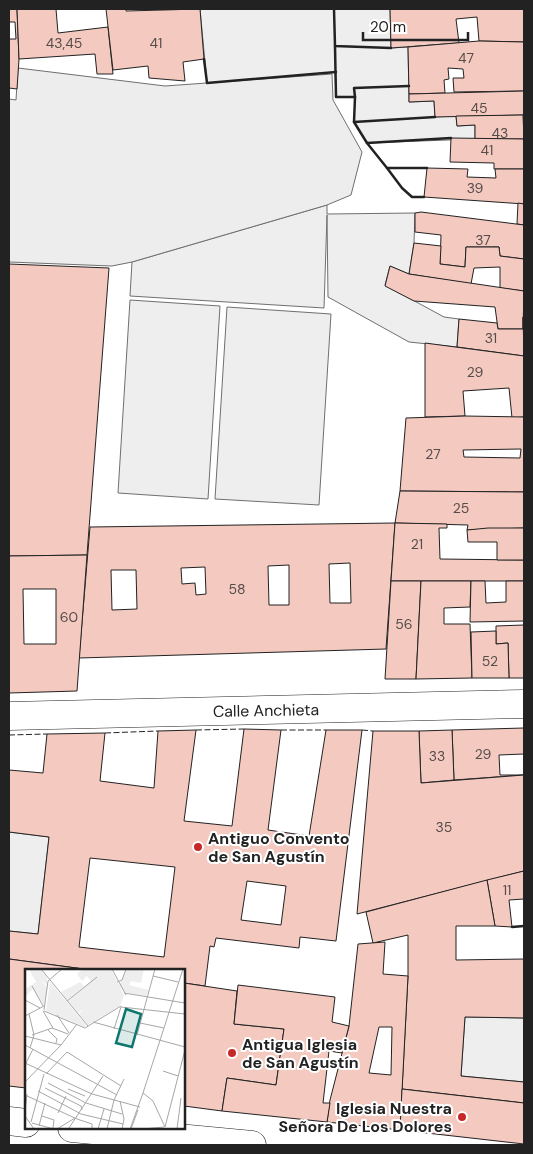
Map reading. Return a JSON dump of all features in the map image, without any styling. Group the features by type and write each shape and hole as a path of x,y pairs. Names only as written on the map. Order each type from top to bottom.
{"street":[{"name":"Calle Anchieta","path":"9,716 524,704"},
{"path":"9,1121 25,1123"},
{"path":"76,1129 114,1139 252,1145"}],"shaded area":[{"path":"200,9 390,9 391,48 408,47 409,102 434,101 435,117 456,116 457,126 475,125 475,139 367,143 354,122 355,97 336,97 335,72 207,83"},
{"path":"18,68 165,86 332,74 333,100 362,152 351,195 327,205 132,262 112,266 9,262 9,99 16,100"},
{"path":"327,205 327,214 415,213 414,243 409,274 390,266 385,285 444,317 459,319 457,347 409,342 328,297 327,215 324,308 130,296 132,262"},
{"path":"130,300 220,306 208,499 118,493"},
{"path":"227,307 331,314 319,505 215,499"},
{"path":"9,832 49,837 38,934 9,931"},
{"path":"465,1017 524,1018 524,1082 461,1076"}],"building":[{"path":"9,9 17,9 19,59 17,89 9,88 9,39 16,39 15,22 9,22"},
{"path":"17,9 56,9 58,33 108,27 113,74 97,74 95,54 19,59"},
{"path":"106,9 126,9 126,11 200,9 204,59 183,62 185,81 149,78 148,66 113,70"},
{"path":"390,9 524,9 524,42 479,41 477,17 456,19 459,43 391,48"},
{"path":"479,41 524,42 524,91 454,92 453,78 464,78 463,69 448,68 449,79 444,80 445,93 409,94 408,47"},
{"path":"524,91 524,115 435,117 434,101 409,102 409,94"},
{"path":"523,115 524,139 475,139 475,125 457,126 456,116"},
{"path":"451,138 524,139 524,169 494,169 494,163 450,162"},
{"path":"427,168 468,169 467,177 496,178 495,169 524,169 524,204 424,197"},
{"path":"518,203 524,204 524,225 517,224"},
{"path":"421,212 524,225 524,259 500,256 499,247 466,247 465,267 440,264 441,235 415,232 415,213"},
{"path":"414,243 441,246 440,264 465,267 466,247 499,247 500,256 524,259 524,291 500,288 500,267 474,268 471,284 409,274"},
{"path":"9,264 109,268 87,555 9,556"},
{"path":"390,266 409,274 524,291 523,329 498,329 495,307 414,301 385,286"},
{"path":"523,317 524,356 457,347 459,319 497,323 498,329 523,329"},
{"path":"425,343 524,356 524,417 512,418 509,388 463,391 465,416 425,417"},
{"path":"524,417 524,492 400,491 406,418","holes":["521,449 520,458 464,457 463,450"]},
{"path":"400,491 524,492 524,528 467,530 468,525 395,523"},
{"path":"395,523 386,649 79,658 90,527","holes":["350,563 351,603 330,603 329,564","289,565 289,605 269,605 268,566","205,567 206,594 196,595 195,583 182,584 181,568","111,570 136,570 137,609 112,610"]},
{"path":"395,523 447,524 447,528 439,528 440,559 524,560 524,581 391,581"},
{"path":"524,528 524,560 497,560 497,542 468,542 467,530"},
{"path":"87,555 77,691 9,693 9,556","holes":["23,589 56,589 56,644 24,644"]},
{"path":"391,581 421,581 416,679 385,679"},
{"path":"421,581 471,581 470,607 444,608 444,624 470,624 472,678 416,679"},
{"path":"471,581 485,581 486,603 506,602 506,581 524,581 524,621 470,622"},
{"path":"524,625 524,678 509,678 508,643 496,644 496,626"},
{"path":"496,631 496,644 508,643 509,678 472,678 471,632"},
{"path":"524,728 524,754 499,755 500,775 524,775 454,780 452,730"},
{"name":"Antiguo Convento de San Agustín","path":"244,729 281,730 268,830 309,836 326,730 362,730 336,941 300,937 299,948 216,938 214,947 210,946 205,986 185,983 185,969 84,969 9,959 9,931 38,934 49,837 9,832 9,770 43,773 47,734 105,733 100,781 154,788 158,731 196,730 184,821 232,826","holes":["90,858 175,867 164,957 79,947","247,881 286,886 281,925 241,920"]},
{"path":"452,730 454,780 421,783 419,731"},
{"path":"373,731 419,731 421,783 524,775 524,871 357,914"},
{"path":"524,871 524,899 509,900 512,927 495,926 487,880"},
{"path":"487,880 495,926 456,926 456,960 524,959 524,1018 465,1017 461,1076 524,1082 524,1103 402,1089 408,976 408,935 373,943 366,912"},
{"path":"385,942 383,974 408,976 400,1130 327,1122 330,1100 349,1026 358,944","holes":["379,1027 392,1027 391,1075 369,1073"]},
{"path":"9,959 84,969 25,969 25,1088 9,1086"},
{"name":"Antigua Iglesia de San Agustín","path":"185,983 237,991 234,1024 284,1029 276,1085 227,1078 222,1111 185,1106"},
{"path":"238,985 335,997 332,1022 349,1026 342,1053 329,1051 323,1103 330,1103 327,1122 222,1111 227,1078 276,1085 284,1029 234,1024"},
{"name":"Iglesia Nuestra Señora De Los Dolores","path":"402,1089 524,1103 524,1144 400,1130"}],"fence":[{"path":"196,730 244,729"},
{"path":"281,730 326,730"},
{"path":"362,730 373,731"},
{"path":"105,733 158,731"},
{"path":"9,735 47,734"}],"wall":[{"path":"334,9 335,46 391,48"},
{"path":"335,46 336,97 355,97 354,88 409,86"},
{"path":"204,59 207,83 336,72"},
{"path":"355,97 354,122 435,117"},
{"path":"354,122 367,143 451,138"},
{"path":"367,143 387,168 427,168"},
{"path":"387,168 402,188 412,197 424,197"},
{"path":"512,927 524,926"}],"place":[{"name":"Antiguo Convento de San Agustín","path":"198,847"},
{"name":"Antigua Iglesia de San Agustín","path":"232,1053"},
{"name":"Iglesia Nuestra Señora De Los Dolores","path":"462,1117"}]}
